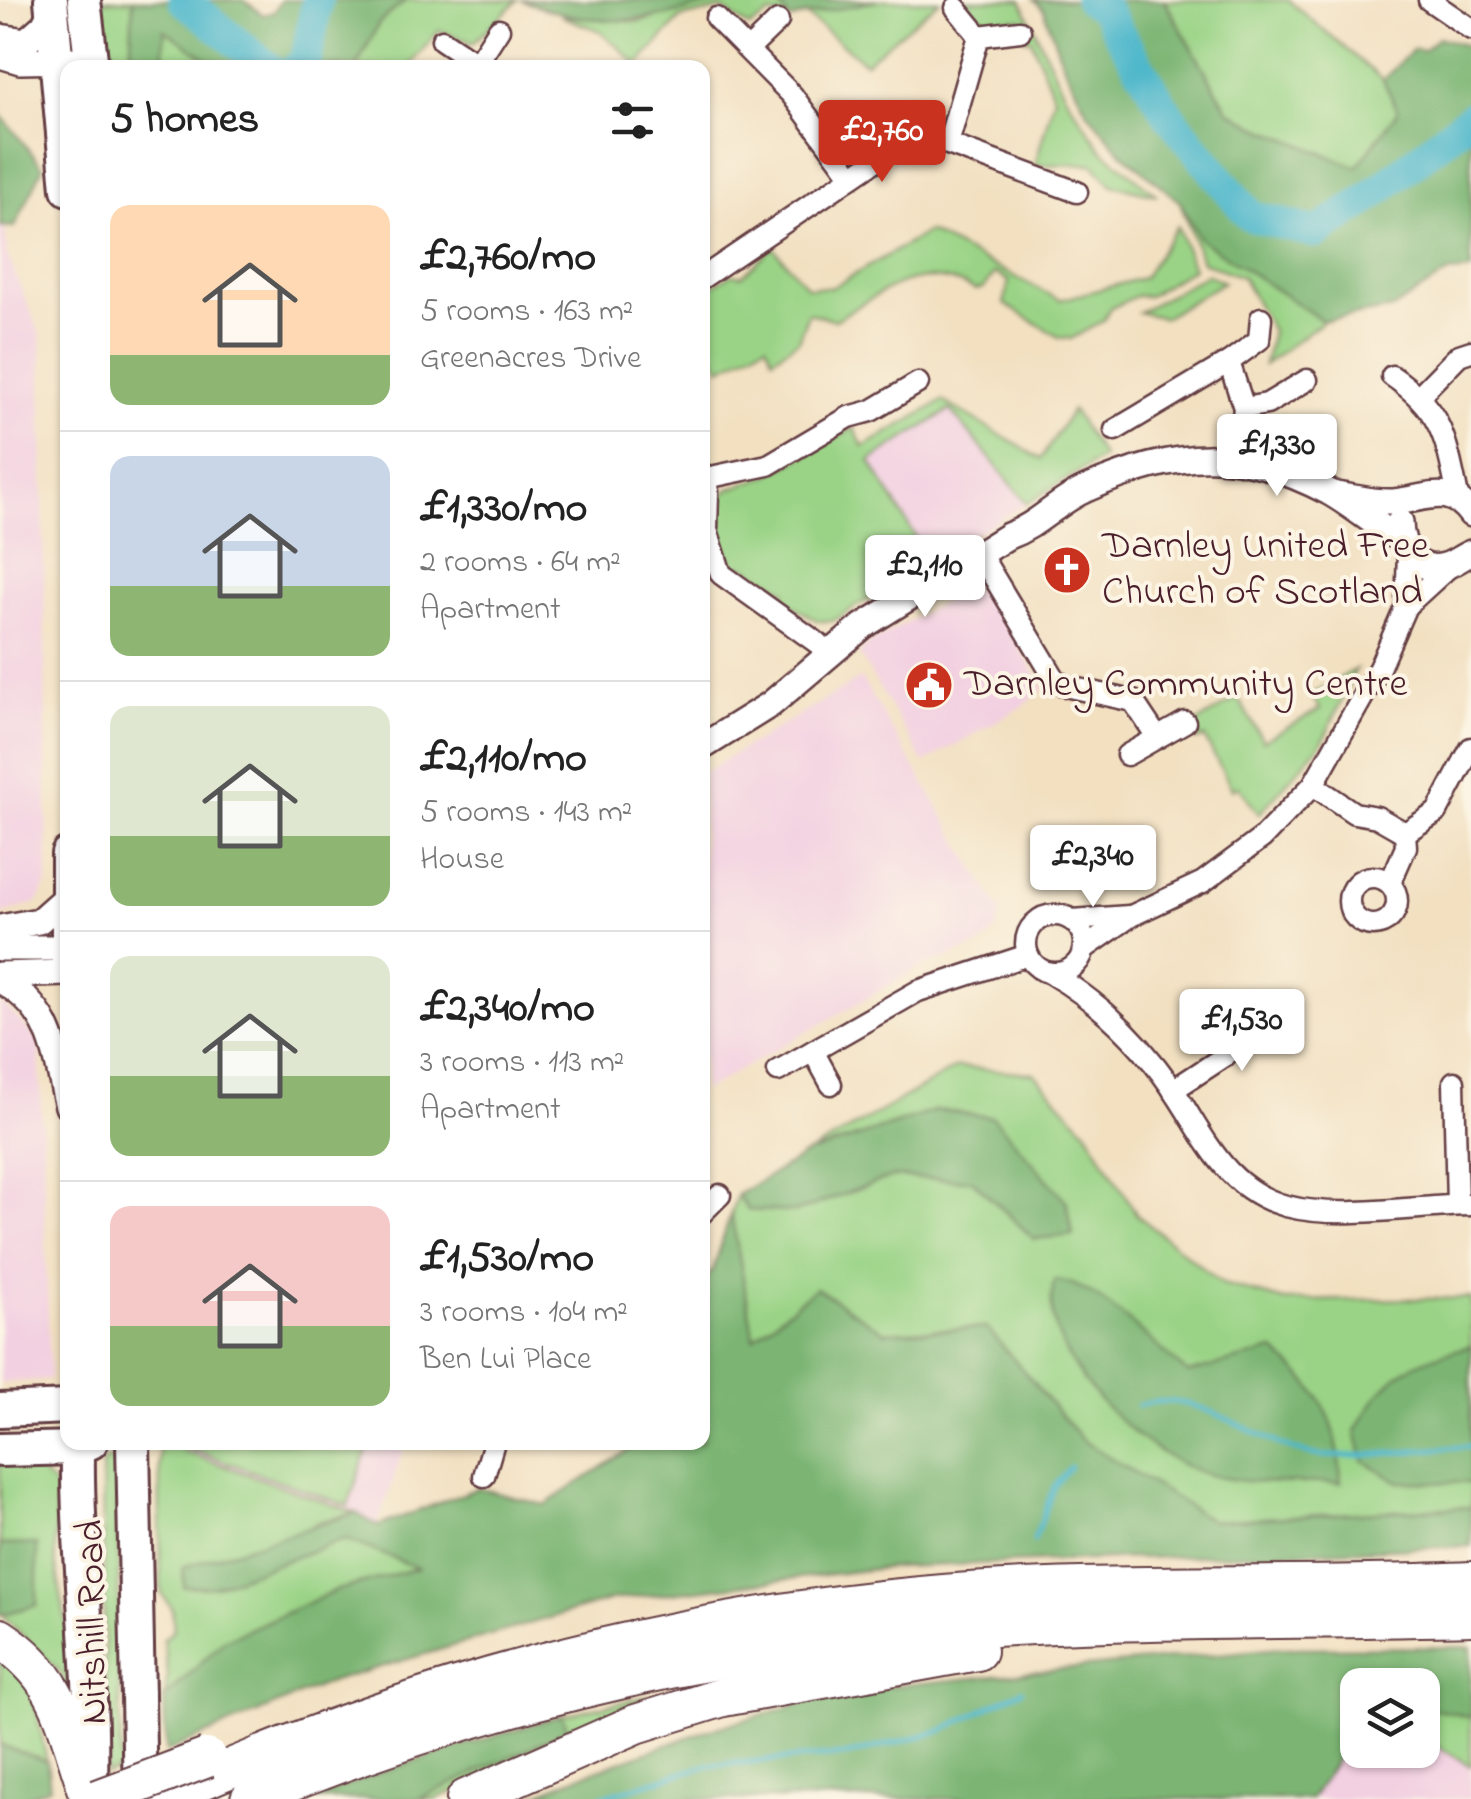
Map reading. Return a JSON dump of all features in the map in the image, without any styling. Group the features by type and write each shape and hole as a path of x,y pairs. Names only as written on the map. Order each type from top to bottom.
{"highway":[{"path":"0,1638 52,1688 66,1712 93,1798 208,1768 431,1693 702,1625 922,1596 1074,1588 1471,1582"},
{"path":"250,1799 353,1759 505,1710 719,1659 920,1632 1167,1618 1471,1616"},
{"path":"466,1799 636,1724 723,1696 819,1676 1167,1618"},
{"path":"159,1799 208,1768"}],"main road":[{"path":"84,0 92,60"},
{"path":"51,5 60,87"},
{"path":"0,1410 60,1407"},
{"path":"0,1450 60,1446"},
{"name":"Nitshill Road","path":"82,1450 80,1586 93,1704 93,1798"},
{"name":"Nitshill Road","path":"133,1450 140,1799"}],"street":[{"path":"1428,0 1471,29"},
{"path":"0,37 26,42 44,25 51,5"},
{"path":"956,8 979,36"},
{"path":"716,18 792,95 852,176"},
{"path":"749,49 778,22"},
{"path":"484,60 498,29"},
{"path":"979,36 1020,31"},
{"path":"948,144 979,36"},
{"path":"442,40 472,60"},
{"path":"0,55 20,62 58,61"},
{"path":"710,269 899,146 929,140 948,144 1077,192"},
{"path":"1115,430 1259,340 1261,318"},
{"path":"1420,394 1459,356 1471,350"},
{"path":"1229,362 1244,408 1237,459"},
{"path":"1392,376 1420,394 1444,430 1468,512"},
{"path":"1244,408 1268,404 1307,380"},
{"path":"710,475 768,465 849,416 871,411 918,383"},
{"path":"1406,606 1406,508 1421,496 1450,454"},
{"path":"710,742 772,704 863,626 1036,524 1072,495 1136,468 1190,457 1270,465 1332,494 1428,566 1465,554"},
{"path":"1332,494 1371,501 1444,493 1468,512"},
{"path":"710,539 722,574 830,652"},
{"path":"980,554 1055,679 1064,686 1121,695 1133,701 1157,737"},
{"path":"1050,973 1068,971 1083,953 1131,916 1204,882 1262,838 1313,786 1379,668 1406,606 1465,554"},
{"path":"1127,755 1184,722"},
{"path":"1405,833 1437,812 1471,748"},
{"path":"1313,786 1354,813 1376,817 1405,833"},
{"path":"1390,884 1406,847 1405,833"},
{"path":"0,928 39,921 60,903"},
{"path":"1131,916 1072,920 1054,914 1036,922 1026,938 1028,955 1037,967 1091,996 1174,1090 1226,1171 1243,1186 1284,1206 1320,1210 1464,1205 1454,1082"},
{"path":"1072,920 1082,932 1091,996"},
{"path":"0,948 60,948"},
{"path":"778,1070 918,991 1028,955"},
{"path":"0,977 60,973"},
{"path":"0,977 36,1008 48,1024 60,1073"},
{"path":"1174,1090 1225,1056 1261,1008"},
{"path":"813,1051 832,1084"},
{"path":"710,1205 720,1196"},
{"path":"484,1476 492,1450"}],"shaded area":[{"path":"0,167 7,255 41,337 48,881 38,902 0,915"},
{"path":"951,410 1027,503 930,561 869,461"},
{"path":"972,586 991,602 1044,688 1026,704 924,763 859,654 866,645"},
{"path":"861,678 1001,912 996,930 981,945 921,967 710,1087 710,769"},
{"path":"0,1001 39,1041 50,1379 0,1383"},
{"path":"182,1450 404,1450 377,1526 347,1508"},
{"path":"1440,1748 1471,1766 1471,1799 1311,1799 1340,1753 1340,1768 1440,1768"}],"green space":[{"path":"101,0 133,0 130,60 105,60"},
{"path":"133,0 244,0 263,15 274,12 281,0 406,0 379,23 360,60 209,60 164,30 164,60 130,60"},
{"path":"406,0 518,0 473,43 439,30 415,60 360,60 379,23"},
{"path":"521,0 731,0 650,17 602,20 577,17"},
{"path":"731,0 776,2 790,19 771,14 749,27 722,9 681,18 643,60 632,60 600,31 561,16 637,22"},
{"path":"744,0 879,0 790,19 776,2"},
{"path":"879,0 940,0 865,63 805,14"},
{"path":"964,0 1021,0 1065,95 1102,150 1157,195 1112,185 1093,164 1035,165 1054,97 1031,39 1026,39 1027,26 1021,19 983,20"},
{"path":"1034,0 1164,0 1228,110 1256,126 1357,167 1398,111 1383,80 1413,49 1424,50 1438,37 1471,47 1471,271 1448,273 1392,309 1323,321 1200,239 1180,202 1121,152 1087,111 1062,62 1044,10"},
{"path":"1164,0 1288,0 1383,80 1398,111 1357,167 1256,126 1228,110"},
{"path":"163,29 212,60 164,60"},
{"path":"0,114 43,167 15,227 0,226"},
{"path":"1180,202 1200,239 1323,321 1264,365 1272,331 1242,277 1202,262"},
{"path":"1177,226 1193,268 1149,296 1136,296 1110,309 1103,321 1071,339 1059,337 1004,304 1009,281 995,273 984,288 976,290 936,278 919,279 886,290 835,320 808,313 798,341 773,358 766,344 721,368 710,350 710,288 732,274 742,276 773,247 807,287 831,288 928,232 1060,300 1143,278"},
{"path":"1207,274 1223,282 1163,318 1139,312"},
{"path":"943,401 1041,459 1072,410 1103,457 1027,503 950,410 870,461 930,561 833,621 818,621 782,599 786,591 742,565 738,572 721,541 720,499 729,489 769,475 854,428 863,447"},
{"path":"1356,669 1322,743 1259,814 1238,786 1232,789 1204,737 1197,740 1190,727 1238,698 1263,741 1320,709 1311,695"},
{"path":"957,1067 1034,1073 1087,1131 1137,1215 1223,1284 1285,1301 1471,1298 1471,1507 1212,1521 1082,1440 987,1328 885,1332 816,1288 754,1339 731,1213 737,1195 748,1210 796,1212 891,1177 972,1180 1034,1239 1073,1235 1067,1202 937,1110 807,1154"},
{"path":"937,1110 993,1117 1067,1202 1073,1235 1034,1239 972,1180 891,1177 796,1212 748,1210 737,1195 807,1154"},
{"path":"731,1213 754,1338 816,1288 885,1332 987,1328 1082,1440 1212,1521 1471,1507 1471,1546 893,1567 611,1600 329,1682 166,1752 164,1699 224,1640 338,1590 418,1568 345,1539 215,1586 184,1587 183,1567 356,1513 378,1526 478,1488 545,1505 628,1450 710,1450 713,1270"},
{"path":"1055,1280 1106,1303 1188,1373 1274,1350 1305,1380 1325,1409 1336,1441 1341,1483 1258,1482 1210,1475 1155,1448 1126,1426 1076,1370 1060,1339 1052,1309"},
{"path":"1471,1346 1471,1483 1399,1482 1363,1460 1356,1431 1378,1395 1415,1365"},
{"path":"159,1450 183,1450 356,1513 318,1522 215,1586 345,1539 419,1568 338,1590 224,1640 164,1699 168,1674 163,1640 174,1630 172,1608 161,1593"},
{"path":"194,1450 367,1450 348,1506"},
{"path":"19,1457 21,1466 36,1466 56,1488 55,1560 83,1719 58,1670 4,1617 37,1545 0,1545 0,1459"},
{"path":"107,1458 117,1462 121,1769 106,1775 102,1463"},
{"path":"37,1544 37,1605 0,1615 0,1545"},
{"path":"0,1647 32,1690 47,1761 0,1745"},
{"path":"1471,1647 1471,1717 1440,1711 1440,1668 1340,1668 1340,1754 1311,1799 528,1799 574,1778 711,1729 851,1690 1279,1648"},
{"path":"734,1678 659,1701 436,1799 419,1799 567,1731 562,1715"},
{"path":"1440,1711 1471,1717 1471,1766 1440,1748"},
{"path":"562,1715 568,1730 419,1799 312,1799 387,1770"},
{"path":"0,1745 47,1761 50,1787 24,1799 0,1799"}],"waterway":[{"path":"184,0 259,60"},
{"path":"306,60 317,0"},
{"path":"1090,0 1103,7 1170,117 1250,216 1317,233 1365,201 1471,117"},
{"path":"1138,1406 1160,1401 1183,1403 1294,1450 1315,1455 1370,1455 1471,1446"},
{"path":"1034,1540 1054,1487 1070,1467"},
{"path":"594,1799 709,1765 848,1755 941,1731 1022,1690"}],"place":[{"name":"Darnley United Free Church of Scotland","path":"1067,570"},
{"name":"Darnley Community Centre","path":"929,685"}]}
